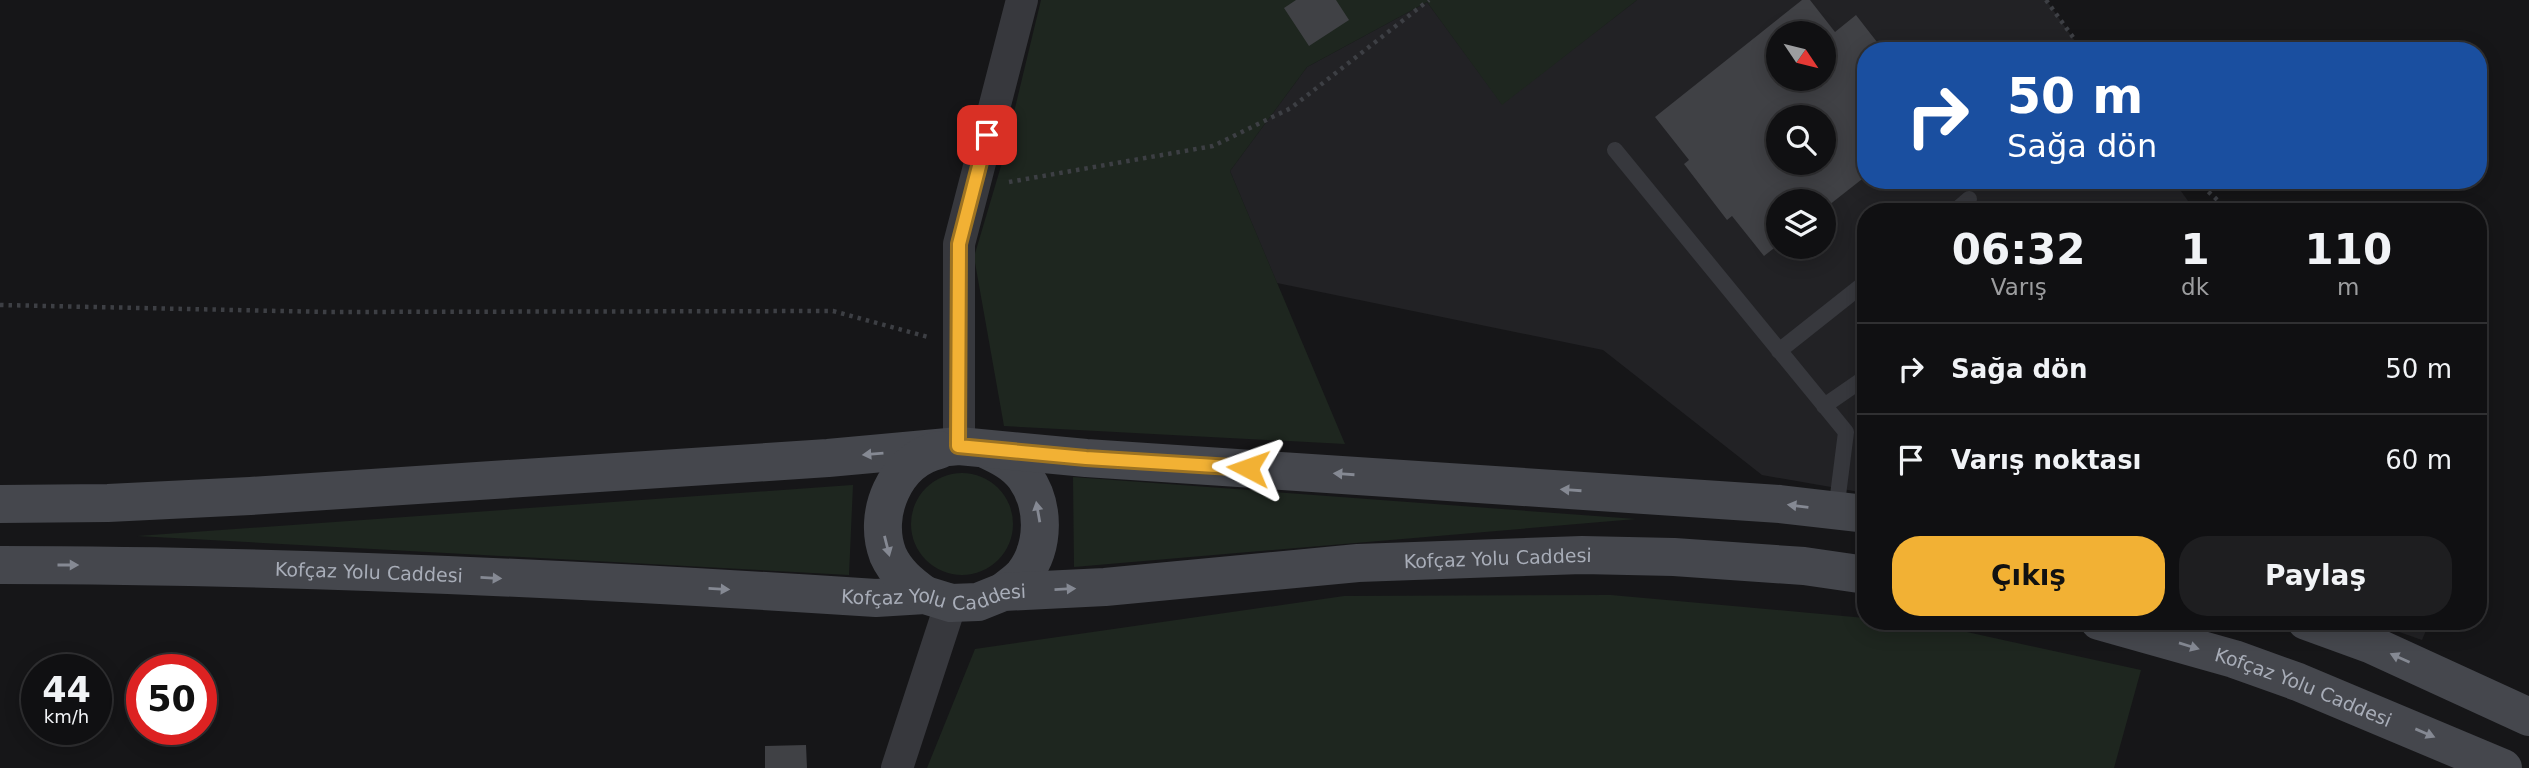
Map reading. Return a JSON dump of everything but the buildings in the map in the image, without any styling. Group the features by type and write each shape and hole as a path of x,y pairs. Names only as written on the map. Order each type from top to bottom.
{"main road":[{"path":"0,504 108,503 250,496 971,447 1086,458 1780,503 1851,513"},
{"path":"938,599 903,578 888,555 883,529 886,504 895,481 912,463 934,451 971,447 1006,459 1024,476 1036,498 1041,522 1037,550 1024,574 1003,592"},
{"name":"Kofçaz Yolu Caddesi","path":"0,565 173,565 330,570 978,602 1003,592 1105,587 1358,563 1582,555 1674,557 1804,566 1857,574"},
{"name":"Kofçaz Yolu Caddesi","path":"2131,630 2234,659 2298,682 2503,768"},
{"path":"2331,630 2372,645 2529,717"}],"street":[{"path":"971,447 959,346 959,244 1022,0"},
{"path":"897,768 938,599"}],"lane":[{"path":"1615,150 1846,432 1851,513"},
{"path":"1965,203 1969,200"},
{"path":"1779,351 1857,289"},
{"path":"1824,405 1857,383"}],"path":[{"path":"973,189 1213,146 1291,108 1429,0"},
{"path":"2046,0 2076,42"},
{"path":"2206,189 2220,203"},
{"path":"0,305 327,312 833,311 959,346"}],"shaded area":[{"path":"1041,0 1637,0 1502,105 1427,2 1307,67 1230,171 1345,444 1004,426 974,257 1001,166"},
{"path":"1637,0 2046,0 2076,42 1857,42 1857,189 2179,189 2190,203 1857,203 1857,492 1762,475 1603,350 1277,283 1230,171 1307,67 1427,2 1502,104"},
{"path":"962,473 981,477 998,488 1009,505 1013,524 1009,543 998,560 981,571 962,575 943,571 926,560 915,543 911,524 915,505 926,488 943,477"},
{"path":"1073,477 1636,519 1074,567"},
{"path":"852,485 849,575 137,536"},
{"path":"1611,595 1857,617 1857,630 1958,630 2141,670 2114,768 927,768 975,649 1344,596"},
{"path":"2394,630 2426,630 2422,640"}],"route":[{"path":"987,135 959,244 958,446 1086,458 1248,468"}]}
